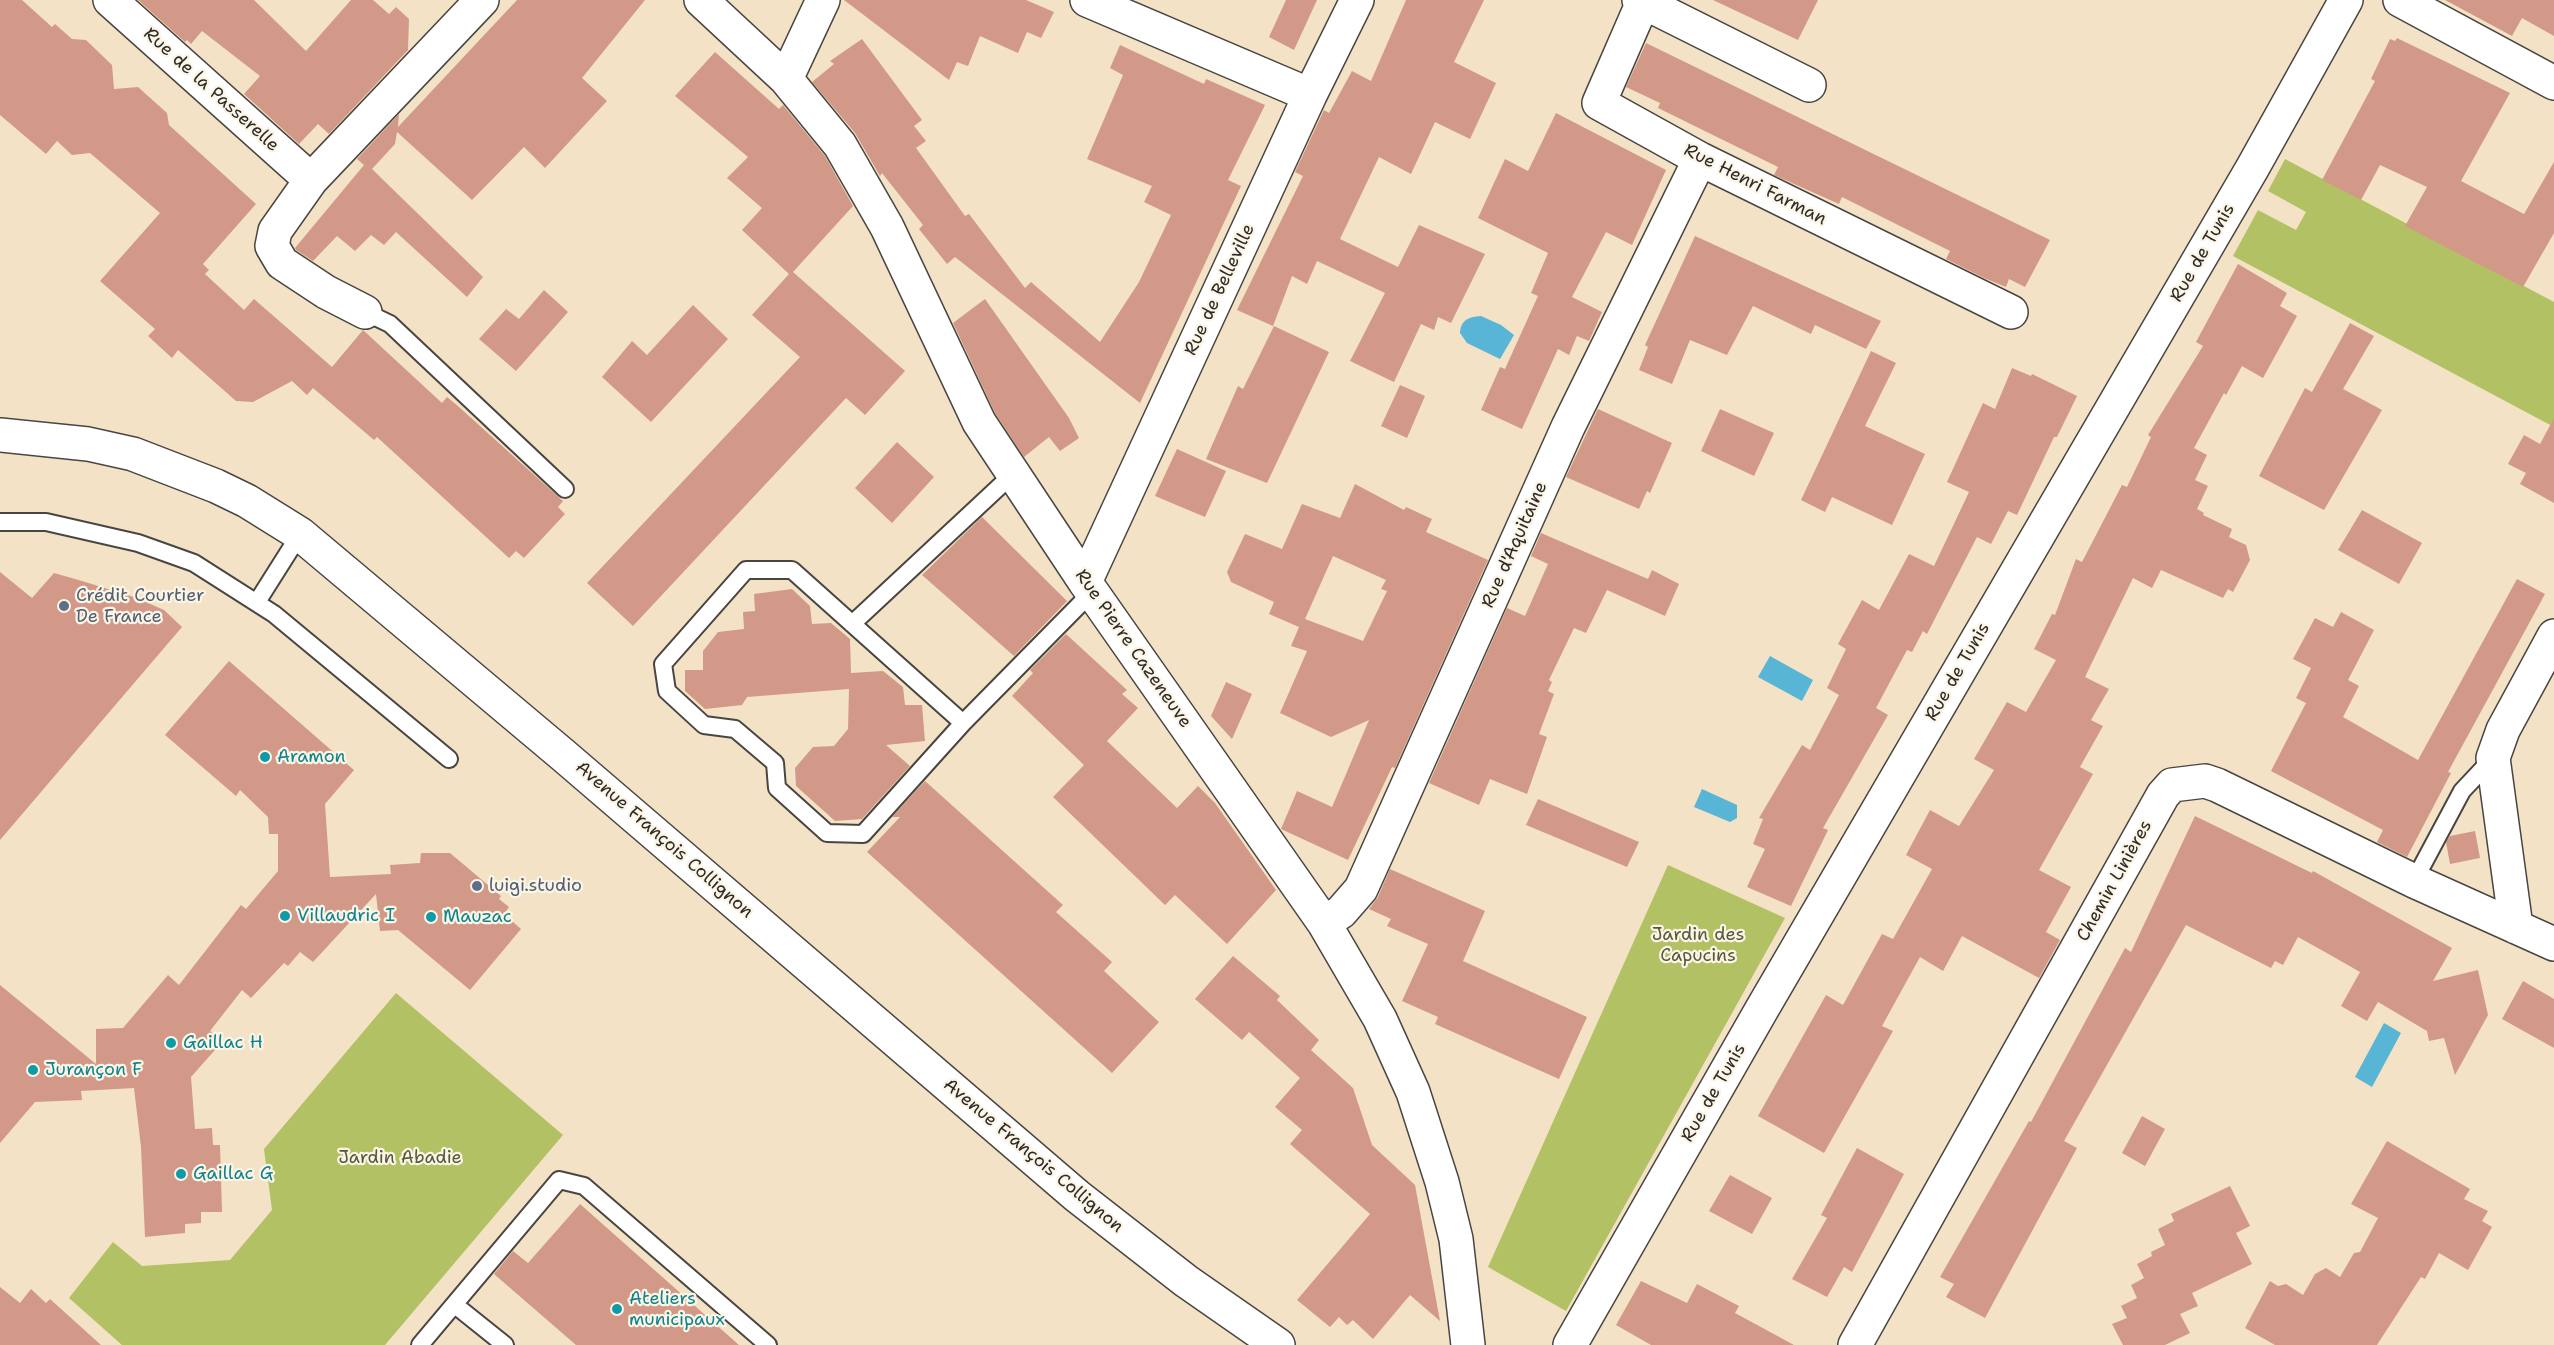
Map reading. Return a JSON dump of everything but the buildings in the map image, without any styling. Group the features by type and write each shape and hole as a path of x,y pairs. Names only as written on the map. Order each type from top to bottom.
{"street":[{"name":"Rue de la Passerelle","path":"110,0 311,180"},
{"path":"365,312 326,292 282,263 272,246 274,231 311,180 482,0"},
{"name":"Rue Pierre Cazeneuve","path":"701,0 786,79 840,145 887,227 980,422 1089,587 1324,923 1380,1019 1413,1092 1442,1182 1456,1239 1468,1345"},
{"path":"786,79 823,0"},
{"path":"1087,0 1310,95"},
{"name":"Rue de Belleville","path":"1089,587 1310,95 1357,0"},
{"name":"Rue de Tunis","path":"1570,1345 1762,1009 2253,167 2346,0"},
{"path":"2400,0 2554,83"},
{"path":"1641,1 1809,85"},
{"name":"Rue Henri Farman","path":"1641,1 1599,103 1700,159 2011,312"},
{"name":"Rue d'Aquitaine","path":"1324,923 1341,912 1361,889 1568,427 1700,159"},
{"name":"Avenue François Collignon","path":"0,435 88,444 133,454 216,486 247,501 300,534 581,770 1077,1196 1186,1281 1278,1345"},
{"path":"2516,927 2493,758 2503,730 2554,636"},
{"name":"Chemin Linières","path":"1856,1345 2152,816 2172,785 2205,781 2217,785 2414,881 2554,944"}],"lane":[{"path":"365,312 390,324 565,489"},
{"path":"852,624 1014,473"},
{"path":"0,522 46,522 138,543 194,563 257,602 358,681 449,759"},
{"path":"257,602 300,534"},
{"path":"963,723 792,570 746,570 663,664 667,691 704,725 735,729 775,763 777,788 827,833 863,834 1089,587"},
{"path":"2414,881 2462,791 2493,758"},
{"path":"424,1343 559,1180 584,1186 768,1345"},
{"path":"455,1305 505,1345"}],"green space":[{"path":"2285,159 2554,302 2554,427 2233,256 2258,210 2296,230 2306,212 2268,191"},
{"name":"Jardin des Capucins","path":"1668,865 1785,918 1566,1311 1488,1267"},
{"name":"Jardin Abadie","path":"396,993 563,1135 385,1345 122,1345 69,1298 113,1242 142,1266 230,1260 272,1210 264,1149"}],"water":[{"path":"1481,316 1501,325 1514,335 1500,359 1467,343 1460,333 1466,320"},
{"path":"1770,656 1813,680 1802,701 1758,677"},
{"path":"1702,789 1737,805 1737,818 1730,822 1694,807"},
{"path":"2384,1023 2401,1033 2372,1087 2355,1077"}],"place":[{"name":"Crédit Courtier De France","path":"64,606"},
{"name":"Aramon","path":"265,757"},
{"name":"luigi.studio","path":"477,886"},
{"name":"Villaudric I","path":"285,916"},
{"name":"Mauzac","path":"431,917"},
{"name":"Gaillac H","path":"171,1043"},
{"name":"Jurançon F","path":"33,1070"},
{"name":"Gaillac G","path":"181,1174"},
{"name":"Ateliers municipaux","path":"617,1309"}]}
